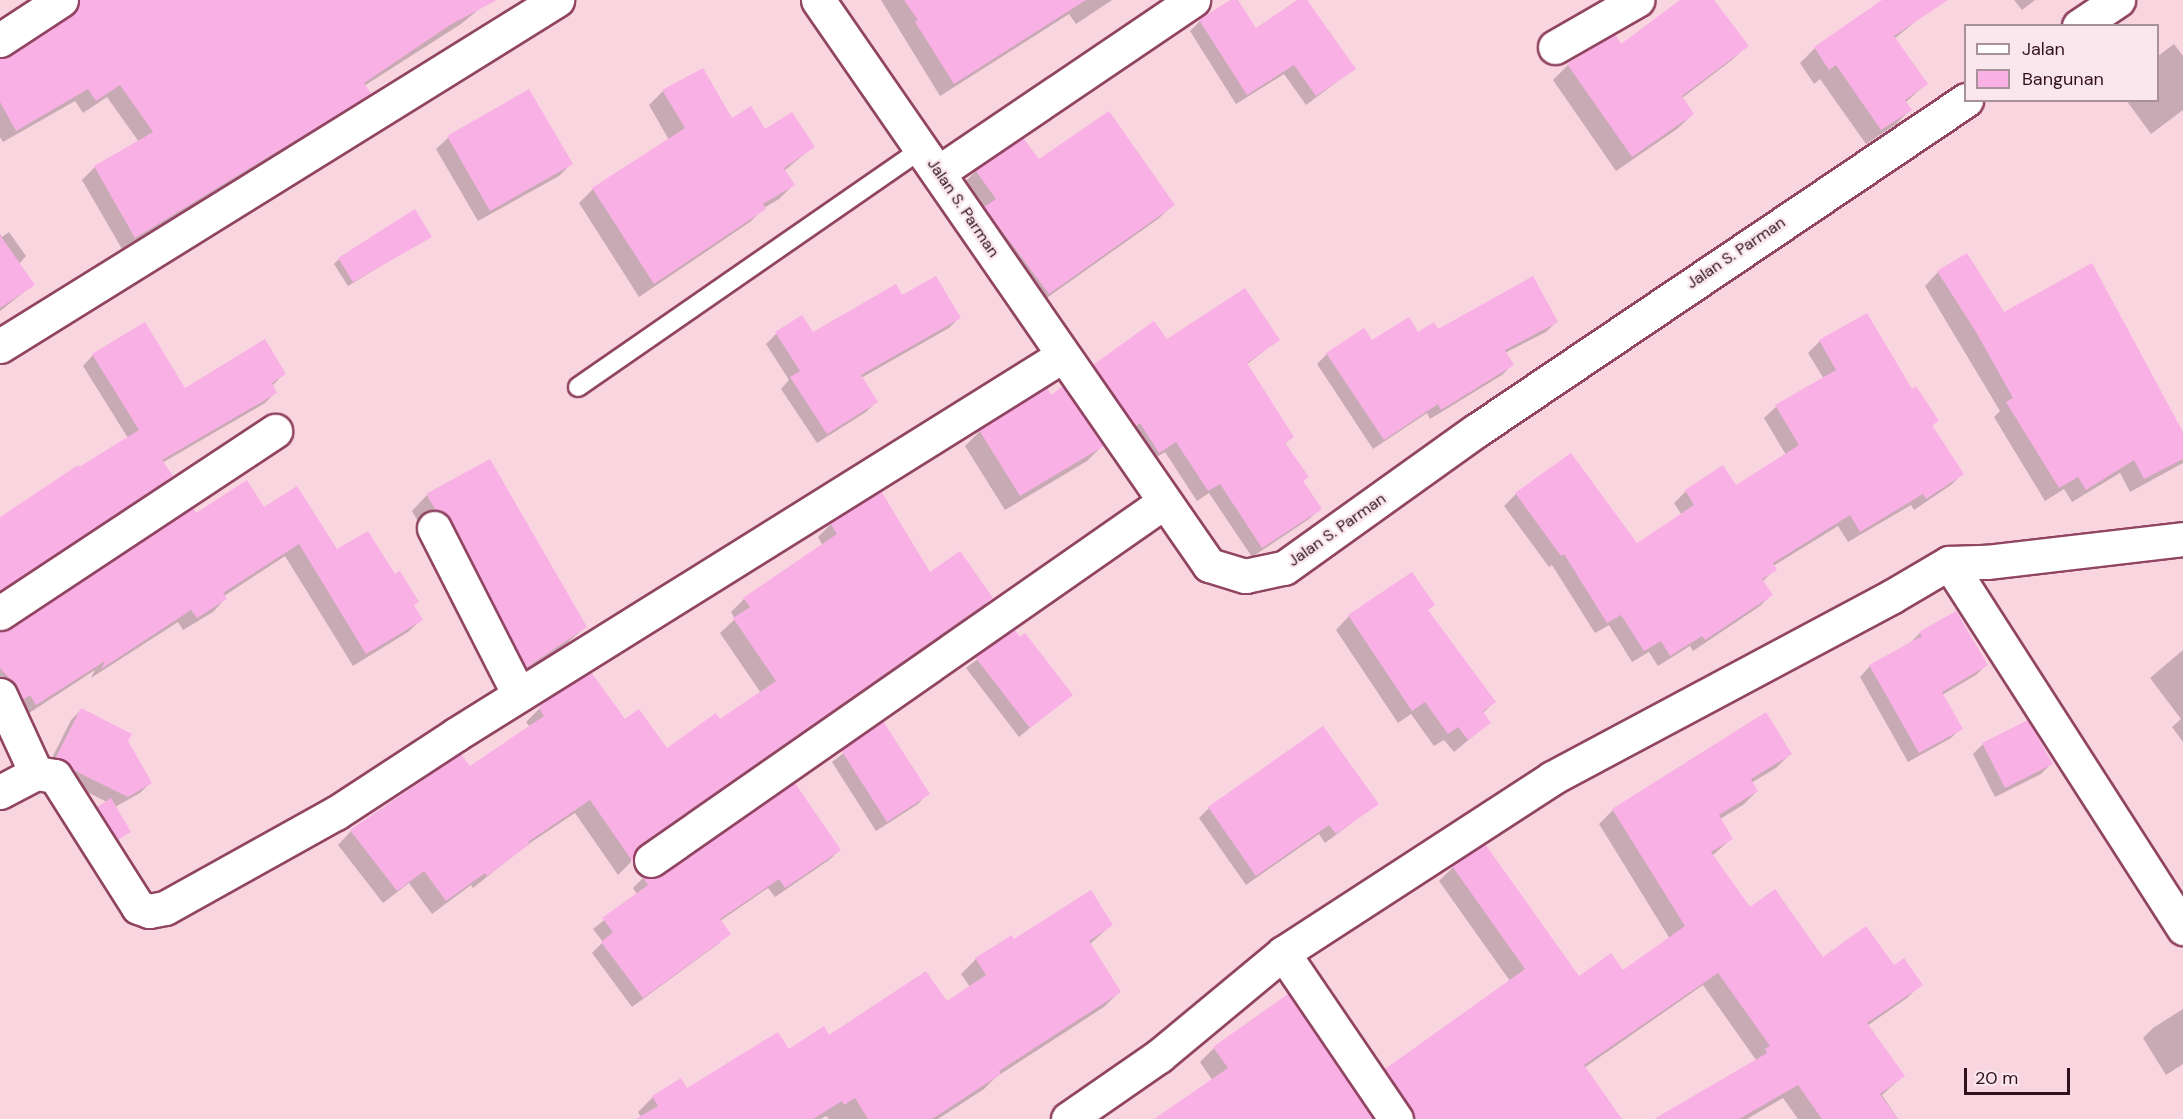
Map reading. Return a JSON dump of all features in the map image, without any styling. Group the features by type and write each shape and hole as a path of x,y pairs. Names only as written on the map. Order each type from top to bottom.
{"street":[{"path":"0,40 61,0"},
{"path":"0,346 557,0"},
{"name":"Jalan S. Parman","path":"818,0 931,160 1062,356 1209,565 1245,576 1284,568 1477,430 1964,101"},
{"path":"931,160 1193,0"},
{"path":"1555,47 1637,0"},
{"path":"2082,24 2118,0"},
{"path":"0,792 36,773 55,776 138,907 149,911 181,901 336,813 519,695 1062,356"},
{"path":"0,613 275,431"},
{"path":"651,860 1164,502"},
{"path":"434,528 519,695"},
{"path":"1068,1119 1159,1056 1283,953 1552,778 1891,597 1949,563 1987,562 2183,539"},
{"path":"1949,563 2183,928"},
{"path":"0,695 36,773"},
{"path":"1283,953 1396,1119"}],"lane":[{"path":"578,387 931,160"}],"building":[{"path":"80,0 497,0 450,25 364,83 371,94 135,238 94,166 153,132 120,85 96,101 88,89 16,131 0,102 0,59 10,56 71,16"},
{"path":"904,0 1086,0 954,84 915,22 918,20"},
{"path":"1230,0 1238,0 1256,28 1297,0 1307,0 1356,69 1316,96 1294,65 1247,95 1199,20"},
{"path":"1680,0 1714,0 1749,46 1682,96 1694,114 1632,157 1567,64 1615,34 1621,44"},
{"path":"1882,0 1948,0 1894,36 1928,84 1905,100 1912,110 1881,130 1836,65 1829,70 1814,47"},
{"path":"703,68 732,118 751,106 765,129 792,112 815,147 784,168 795,185 763,204 766,209 654,284 592,188 685,128 662,90"},
{"path":"529,89 573,164 490,211 447,136"},
{"path":"1109,111 1175,205 1049,294 984,207 996,199 975,170 1023,138 1039,159"},
{"path":"415,209 432,237 353,282 338,258"},
{"path":"0,235 35,285 0,308"},
{"path":"1967,253 2004,312 2092,263 2183,432 2183,459 2144,479 2134,460 2086,490 2078,477 2059,488 2006,402 2013,398 1976,332 1937,271"},
{"path":"936,276 961,318 861,375 878,402 827,434 790,377 800,371 775,332 802,315 813,332 896,284 902,295"},
{"path":"1533,276 1558,322 1505,350 1514,365 1441,410 1438,404 1384,440 1326,353 1364,328 1372,340 1409,317 1418,332 1434,322 1438,329"},
{"path":"1245,288 1280,340 1247,363 1294,437 1285,443 1309,477 1303,481 1322,509 1262,548 1220,484 1208,491 1176,442 1159,453 1140,423 1136,426 1093,365 1154,321 1167,339"},
{"path":"1867,313 1912,389 1916,386 1939,421 1932,425 1964,474 1926,499 1923,494 1860,532 1850,515 1773,563 1777,570 1762,579 1773,595 1705,640 1702,636 1670,656 1661,641 1644,651 1621,615 1607,623 1564,554 1561,556 1515,493 1571,453 1637,543 1694,505 1685,490 1723,465 1736,485 1799,445 1775,405 1836,370 1819,340"},
{"path":"145,322 185,388 265,339 286,374 272,383 277,393 162,460 173,476 0,591 0,517 78,465 79,467 139,430 92,354"},
{"path":"1063,386 1104,446 1020,496 979,430 1047,387 1051,395"},
{"path":"490,459 587,627 526,668 451,519 445,513 435,509 426,494"},
{"path":"247,480 264,507 297,486 337,549 368,531 395,574 400,571 419,602 414,605 423,620 366,654 299,544 223,593 227,599 197,618 191,610 101,669 105,661 36,705 30,695 23,700 17,687 0,668 0,632 10,629 193,508 196,513"},
{"path":"881,491 930,572 960,551 993,598 640,845 634,853 633,862 590,800 528,842 530,844 487,876 485,873 446,901 424,871 397,891 350,830 461,754 470,766 544,716 539,708 545,701 591,672 625,719 639,709 667,748 716,713 720,719 776,681 733,618 750,607 743,598 837,534 830,523"},
{"path":"1412,572 1435,605 1428,610 1496,702 1483,711 1491,723 1468,740 1458,727 1448,734 1425,702 1412,711 1348,615"},
{"path":"1956,611 1988,665 1942,692 1963,729 1919,753 1869,665 1922,636 1919,632"},
{"path":"1014,629 1020,637 1025,633 1073,695 1030,728 975,657"},
{"path":"81,708 132,734 128,741 152,783 128,797 73,770 66,761 56,757"},
{"path":"1766,712 1792,754 1751,779 1758,791 1719,815 1733,839 1711,852 1750,907 1775,889 1823,957 1866,926 1894,965 1904,958 1923,985 1867,1023 1905,1076 1880,1094 1898,1119 1822,1119 1798,1085 1739,1119 1654,1119 1767,1053 1765,1049 1770,1046 1718,973 1584,1065 1622,1119 1415,1119 1412,1108 1385,1069 1525,969 1452,866 1485,844 1579,976 1611,953 1623,970 1685,926 1612,809"},
{"path":"2028,720 2053,764 2005,788 1982,743"},
{"path":"883,721 930,794 887,822 841,750"},
{"path":"1323,726 1379,804 1336,834 1329,825 1256,876 1208,807"},
{"path":"795,783 841,850 785,888 779,879 720,919 731,934 643,998 601,942 613,932 602,918 648,885 642,876 652,879 662,875"},
{"path":"111,798 131,832 118,840 97,807"},
{"path":"1091,890 1113,925 1089,941 1121,992 999,1071 1001,1074 932,1119 868,1119 855,1098 844,1105 842,1101 813,1119 636,1119 658,1106 652,1096 681,1078 687,1088 778,1032 789,1049 824,1026 829,1035 926,971 947,1001 986,975 975,958 1012,935 1014,939"},
{"path":"1288,994 1373,1119 1154,1119 1228,1068 1213,1047"}]}
